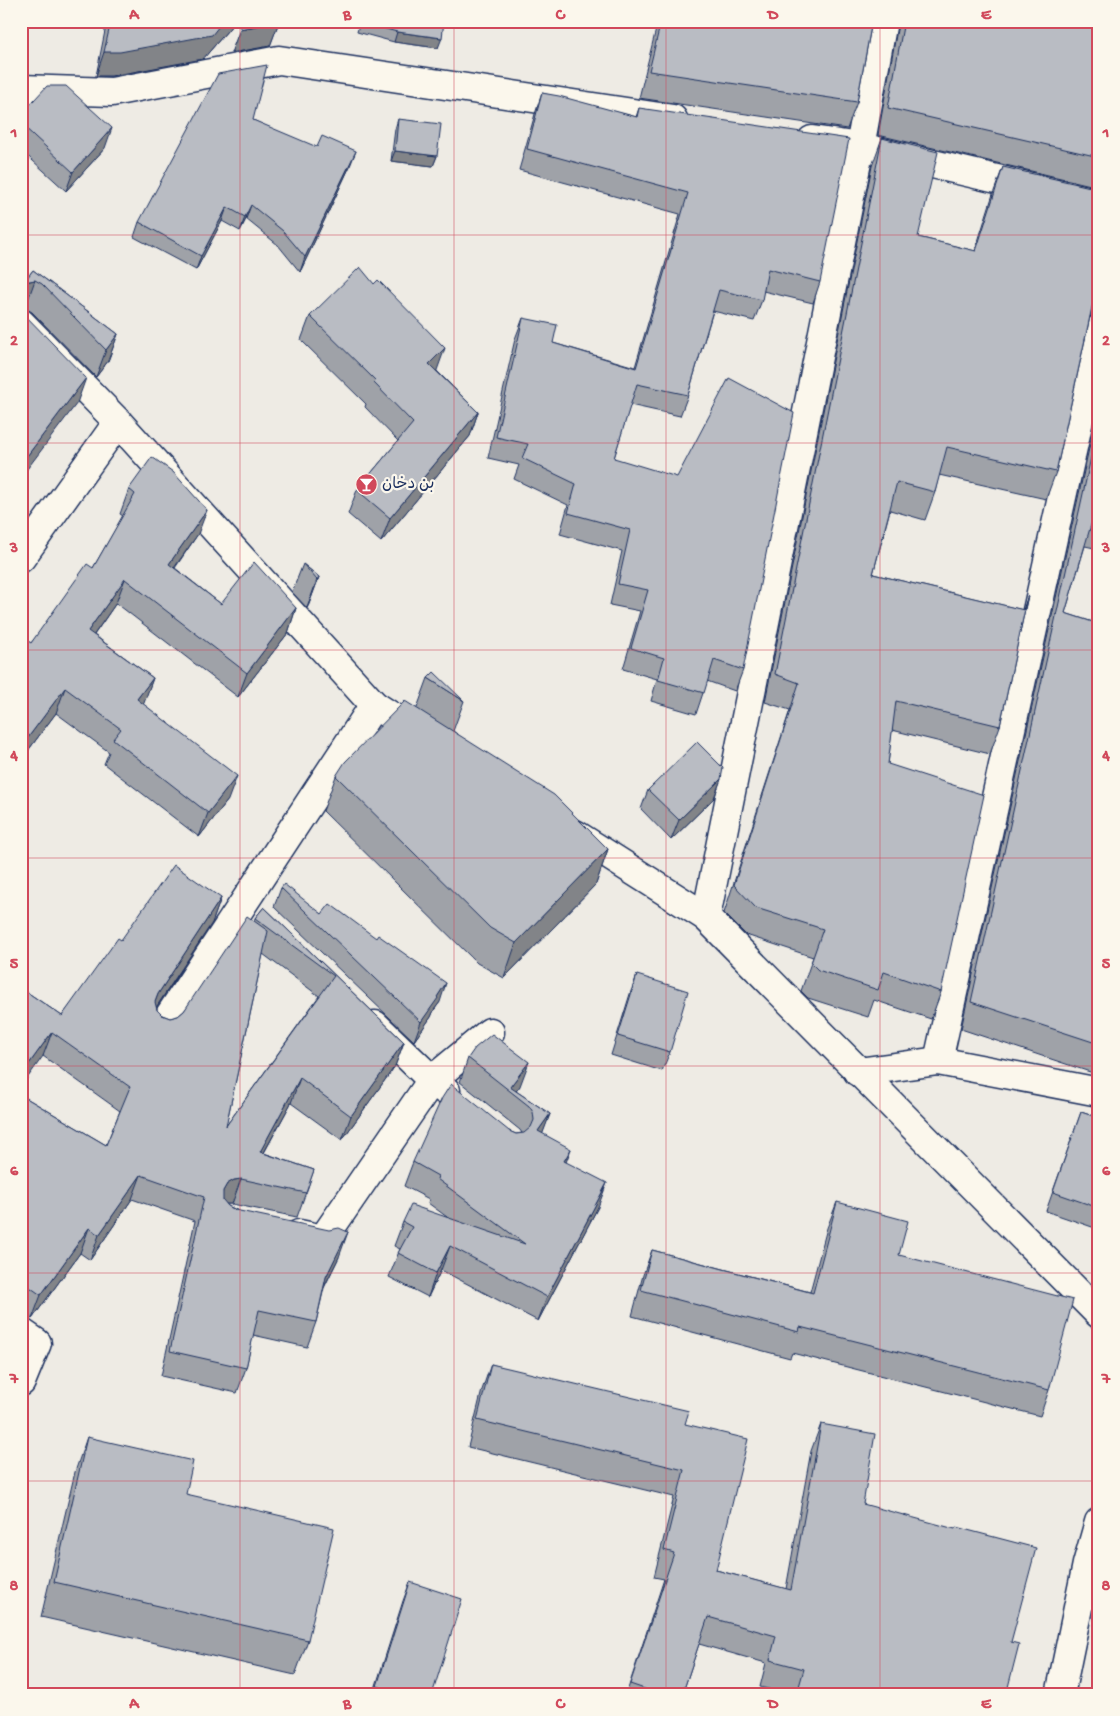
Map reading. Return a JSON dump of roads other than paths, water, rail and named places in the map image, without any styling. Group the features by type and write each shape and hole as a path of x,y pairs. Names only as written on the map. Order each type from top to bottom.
{"street":[{"path":"706,917 860,147 883,21"},
{"path":"21,89 112,92 279,60 693,122"},
{"path":"791,137 860,147 1099,203"},
{"path":"21,323 118,422 374,705 440,747"},
{"path":"938,1061 1099,328"},
{"path":"21,558 118,422"},
{"path":"162,1027 374,705"},
{"path":"556,822 706,917 1099,1314"},
{"path":"245,900 267,921"},
{"path":"360,1011 432,1080 463,1105"},
{"path":"276,1229 323,1239 432,1080 490,1032"},
{"path":"858,1072 938,1061 1099,1092"},
{"path":"21,1332 38,1343 21,1382"},
{"path":"1060,1695 1087,1564 1099,1522"}],"place":[{"name":"بن دخان","path":"366,485"}]}
